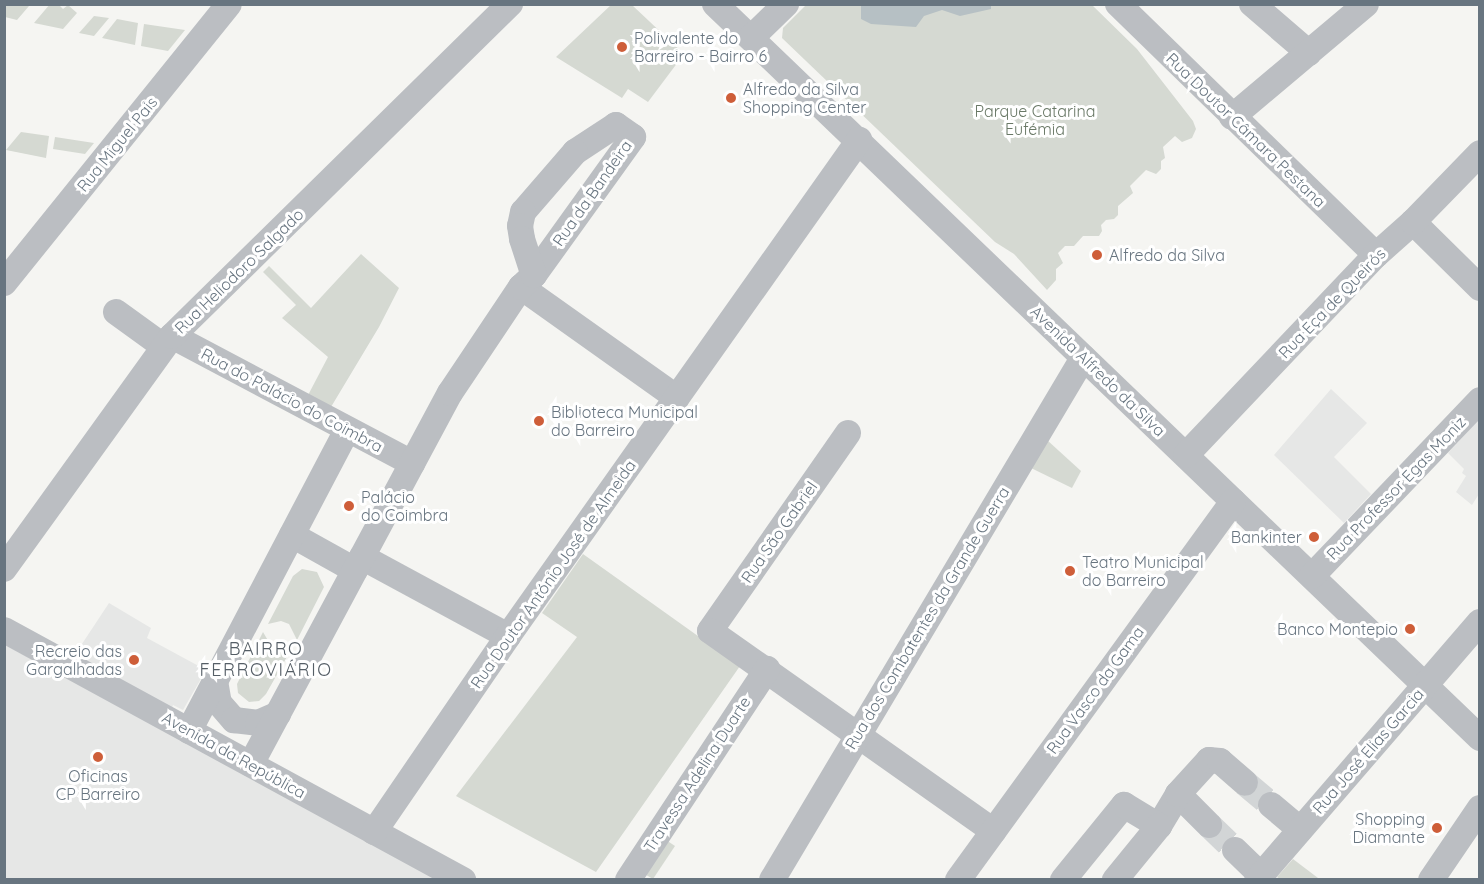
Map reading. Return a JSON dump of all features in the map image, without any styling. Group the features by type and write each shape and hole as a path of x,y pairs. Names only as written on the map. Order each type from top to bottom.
{"street":[{"name":"Rua Miguel Pais","path":"4,283 230,4"},
{"name":"Rua Heliodoro Salgado","path":"4,569 168,341 510,4"},
{"name":"Avenida Alfredo da Silva","path":"715,4 1479,738"},
{"path":"751,38 786,4"},
{"name":"Rua Doutor Câmara Pestana","path":"1118,4 1376,255"},
{"path":"1252,4 1309,52"},
{"path":"1232,117 1366,4"},
{"name":"Rua da Bandeira","path":"251,764 450,393 633,137 616,125 575,152 524,212 520,226 528,281"},
{"name":"Rua Doutor António José de Almeida","path":"374,832 508,636 859,140"},
{"name":"Rua Eça de Queirós","path":"1186,455 1376,255 1413,222 1479,153"},
{"path":"1413,222 1479,288"},
{"path":"528,281 677,398"},
{"name":"Rua do Palácio do Coimbra","path":"116,312 168,341 412,463"},
{"name":"Rua dos Combatentes da Grande Guerra","path":"772,879 1083,358"},
{"name":"Rua Professor Egas Moniz","path":"1312,576 1479,400"},
{"path":"189,731 348,430"},
{"name":"Rua São Gabriel","path":"767,669 710,631 848,433"},
{"name":"Rua Vasco da Gama","path":"958,879 1233,501"},
{"path":"292,535 358,563 508,636"},
{"name":"Rua José Elias Garcia","path":"1259,877 1479,622"},
{"name":"Avenida da República","path":"4,630 464,879"},
{"path":"767,669 993,831"},
{"name":"Travessa Adelina Duarte","path":"628,879 767,669"},
{"path":"215,681 219,703 225,713 234,720 258,723 278,714"},
{"path":"1114,879 1159,826 1178,794 1209,760 1220,762 1245,783"},
{"path":"1178,794 1209,825"},
{"path":"1063,879 1124,805 1159,826"},
{"path":"1271,805 1300,829"},
{"path":"1431,879 1479,808"},
{"path":"1235,850 1259,877"}],"shaded area":[{"path":"861,4 991,5 991,9 960,16 942,10 924,16 916,27 871,24 861,19"},
{"path":"1331,389 1367,423 1334,457 1371,494 1344,523 1274,455"},
{"path":"1479,419 1479,494 1472,505 1456,492 1466,476 1462,473 1464,469 1448,453"},
{"name":"Recreio das Gargalhadas","path":"109,603 151,628 147,638 206,670 183,710 173,705 172,708 74,656"},
{"name":"Oficinas CP Barreiro","path":"5,645 439,879 5,879"}],"green space":[{"path":"5,4 29,6 17,20 5,17"},
{"path":"50,4 59,5 63,9 68,5 77,13 63,29 34,23"},
{"name":"Polivalente do Barreiro - Bairro 6","path":"612,4 632,5 684,54 648,102 628,89 622,98 556,57"},
{"name":"Parque Catarina Eufémia","path":"806,5 1092,5 1137,49 1193,121 1196,129 1192,138 1182,142 1175,136 1163,147 1165,158 1161,161 1161,169 1156,174 1146,170 1130,186 1133,193 1118,206 1118,215 1114,219 1106,220 1101,225 1102,231 1099,236 1083,236 1074,246 1065,246 1058,253 1063,263 1056,269 1056,280 1047,290 1014,254 995,242 782,38 783,28"},
{"path":"94,16 109,18 94,36 79,33"},
{"path":"117,19 138,23 135,45 102,38"},
{"path":"144,24 185,30 168,51 141,46"},
{"path":"21,132 49,136 46,158 6,150"},
{"path":"55,137 94,143 85,154 53,149"},
{"path":"361,254 399,288 379,327 328,412 306,399 328,357 282,318 296,305 263,272 269,266 311,308"},
{"path":"1047,440 1081,471 1072,488 1031,468"},
{"path":"583,554 740,666 596,872 456,796 577,637 542,613"},
{"path":"302,569 317,572 324,587 297,640 289,624 281,621 268,624 293,576"},
{"path":"263,632 273,649 292,648 266,694 259,701 249,702 238,693 237,684"},
{"path":"663,838 675,846 653,879 641,872"},
{"path":"1293,859 1319,879 1280,879 1277,877"}],"tunnel":[{"path":"1245,783 1271,805"},
{"path":"1209,825 1235,850"}],"place":[{"name":"Polivalente do Barreiro - Bairro 6","path":"622,47"},
{"name":"Alfredo da Silva Shopping Center","path":"731,98"},
{"name":"Alfredo da Silva","path":"1097,255"},
{"name":"Biblioteca Municipal do Barreiro","path":"539,421"},
{"name":"Palácio do Coimbra","path":"349,506"},
{"name":"Bankinter","path":"1314,537"},
{"name":"Teatro Municipal do Barreiro","path":"1070,571"},
{"name":"Banco Montepio","path":"1410,629"},
{"name":"Recreio das Gargalhadas","path":"134,660"},
{"name":"Oficinas CP Barreiro","path":"98,757"},
{"name":"Shopping Diamante","path":"1437,828"}],"district":[{"name":"BAIRRO FERROVIÁRIO","path":"266,660"}]}
